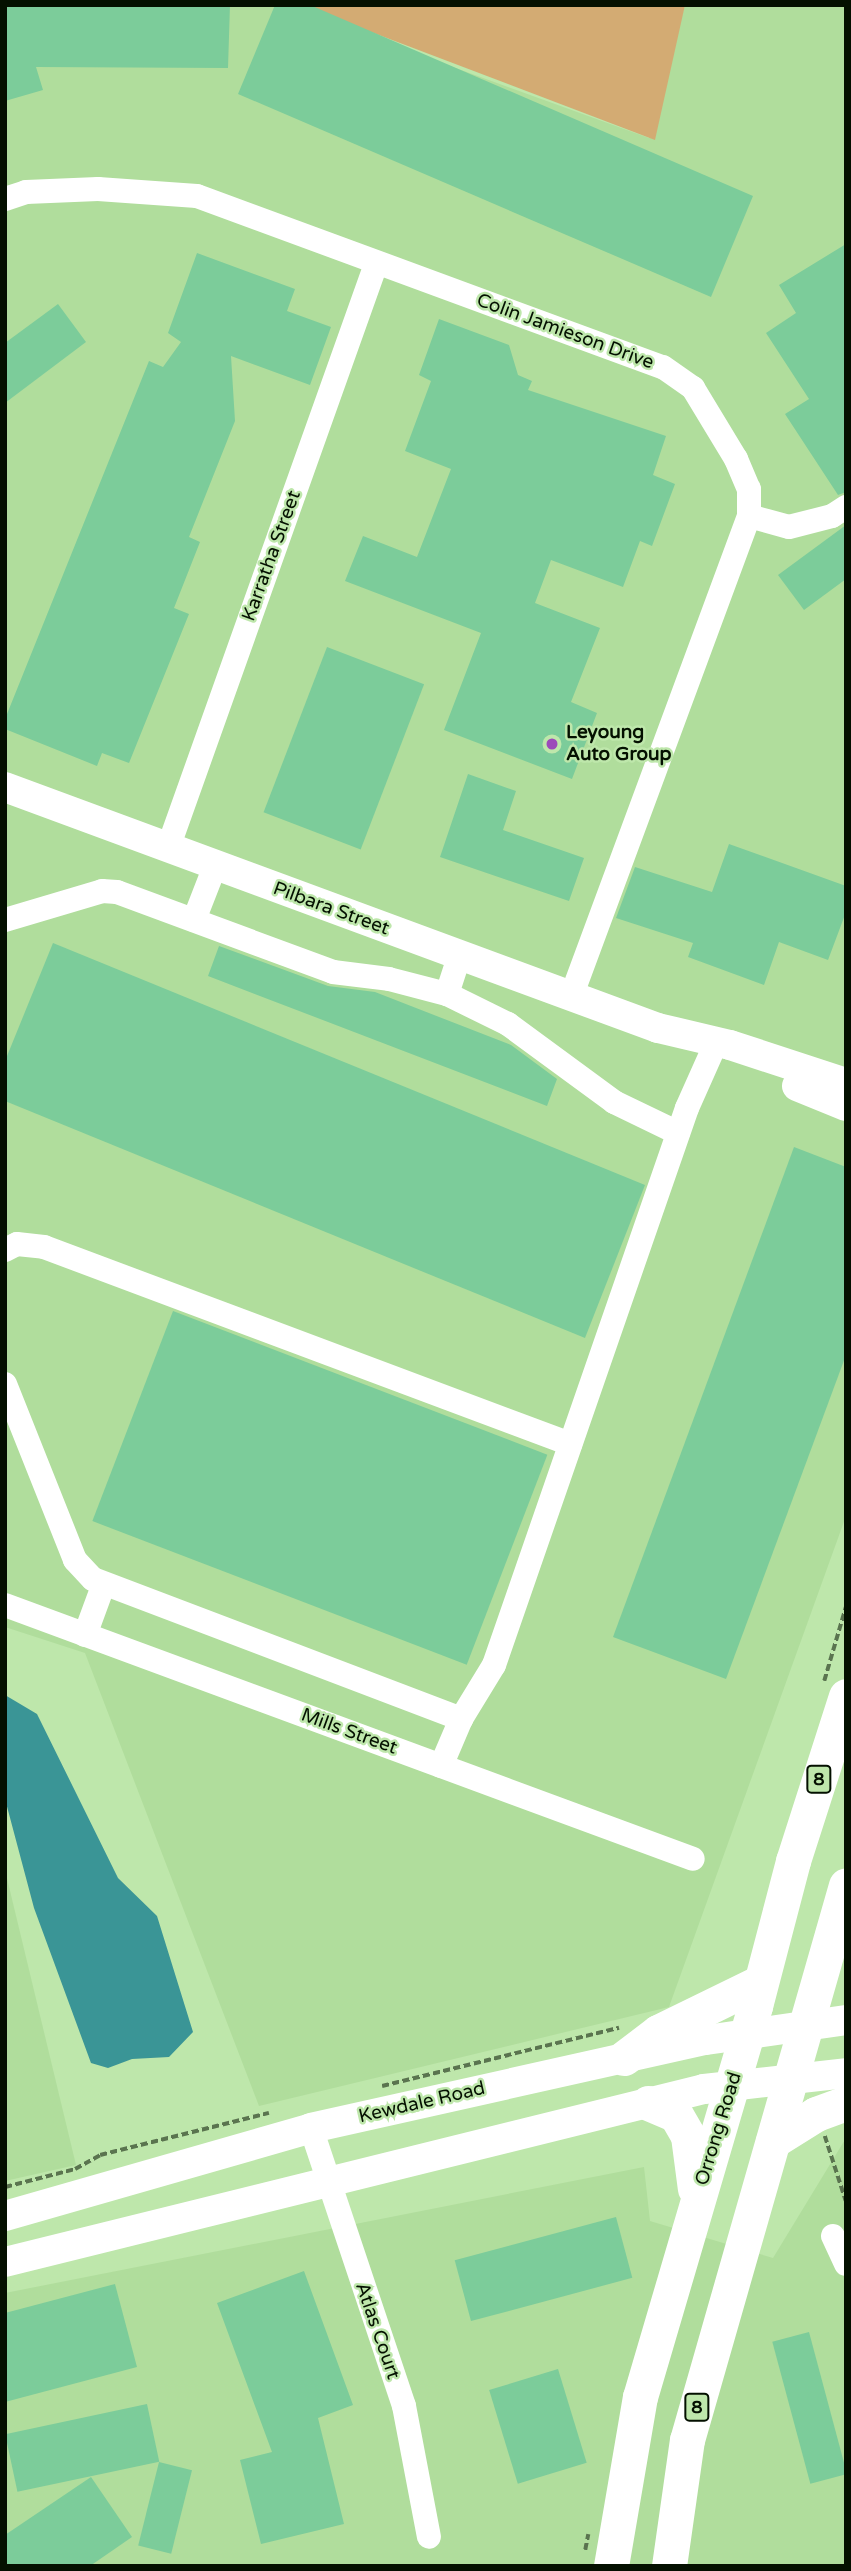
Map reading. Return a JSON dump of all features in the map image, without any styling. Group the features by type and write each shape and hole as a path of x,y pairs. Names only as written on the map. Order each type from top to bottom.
{"highway":[{"name":"Orrong Road","path":"611,2566 640,2398 733,2084 793,1861 846,1696"},
{"name":"8","path":"669,2566 687,2441 846,1885"},
{"path":"846,1901 846,1968"},
{"path":"624,2059 658,2032 760,1982"},
{"path":"648,2103 676,2115 688,2136 697,2199"},
{"path":"773,2141 831,2109"}],"main road":[{"name":"Pilbara Street","path":"5,787 658,1028 730,1045 846,1083"},
{"name":"Pilbara Street","path":"658,1028 711,1054 846,1106"},
{"name":"Kewdale Road","path":"5,2216 311,2128 747,2032 846,2020"},
{"path":"5,2262 648,2103 733,2084 846,2073"}],"street":[{"name":"Colin Jamieson Drive","path":"5,199 26,192 98,189 197,196 376,264 663,367 693,388 714,420 748,489 749,516 571,997"},
{"name":"Karratha Street","path":"168,848 376,264"},
{"path":"749,516 789,527 832,516 846,507"},
{"path":"194,920 215,866"},
{"path":"5,920 102,891 117,892 333,972 389,979 447,994 508,1024 614,1101 678,1133"},
{"path":"447,994 460,956"},
{"path":"441,1766 461,1719 494,1665 678,1133 711,1054"},
{"path":"9,1243 44,1247 570,1444"},
{"path":"5,1384 75,1560 103,1586 461,1719"},
{"path":"85,1635 103,1586"},
{"name":"Mills Street","path":"5,1605 693,1859"},
{"name":"Atlas Court","path":"311,2128 326,2183 404,2406 429,2537"},
{"path":"833,2236 846,2264"}],"path":[{"path":"831,2109 846,2201"}],"shaded area":[{"path":"5,5 282,5 649,138 685,5 846,5 846,1516 669,2007 259,2106 85,1653 5,1627"},
{"path":"300,5 685,5 655,140"},
{"path":"5,1870 76,2165 5,2181"},
{"path":"846,2138 846,2566 5,2566 5,2293 644,2167 650,2221 773,2258"}],"water":[{"path":"5,1695 37,1714 118,1878 157,1916 193,2032 169,2057 132,2059 108,2068 91,2063 34,1908 5,1799"}],"building":[{"path":"5,5 230,5 228,68 36,67 43,90 5,101"},
{"path":"275,5 310,5 753,196 711,297 238,94"},
{"path":"846,244 846,492 838,495 785,414 809,399 766,333 796,313 779,285"},
{"path":"197,253 295,289 287,311 331,327 310,385 231,356 235,421 189,537 200,542 174,608 189,614 129,763 102,753 97,766 5,729 5,719 149,361 163,367 181,342 168,333"},
{"path":"58,304 86,342 5,403 5,343"},
{"path":"439,319 509,345 518,375 532,381 528,390 666,436 653,475 675,484 652,546 640,541 623,587 551,560 535,603 600,628 571,702 597,713 572,779 444,730 481,633 345,581 363,536 417,557 451,469 405,451 431,381 419,375"},
{"path":"846,525 846,579 804,610 778,575"},
{"path":"327,647 424,684 361,850 264,812"},
{"path":"468,774 516,791 503,830 584,858 569,901 440,857"},
{"path":"729,844 846,886 846,912 828,960 779,942 764,985 688,957 693,943 616,918 635,867 712,892"},
{"path":"53,943 645,1185 585,1338 5,1101 5,1061"},
{"path":"219,946 328,986 375,992 511,1045 557,1079 547,1106 208,976"},
{"path":"794,1147 846,1167 846,1355 726,1679 613,1637"},
{"path":"173,1311 547,1455 467,1665 92,1521"},
{"path":"616,2217 632,2278 471,2321 455,2260"},
{"path":"304,2271 353,2405 318,2418 344,2524 261,2544 240,2460 272,2452 217,2303"},
{"path":"115,2284 137,2367 5,2402 5,2313"},
{"path":"809,2332 846,2470 846,2474 810,2484 772,2342"},
{"path":"558,2369 587,2463 518,2484 489,2390"},
{"path":"147,2404 159,2462 17,2492 5,2434"},
{"path":"159,2462 192,2470 171,2554 138,2545"},
{"path":"91,2477 132,2537 90,2566 5,2566 5,2535"}],"place":[{"name":"Leyoung Auto Group","path":"552,744"}]}
